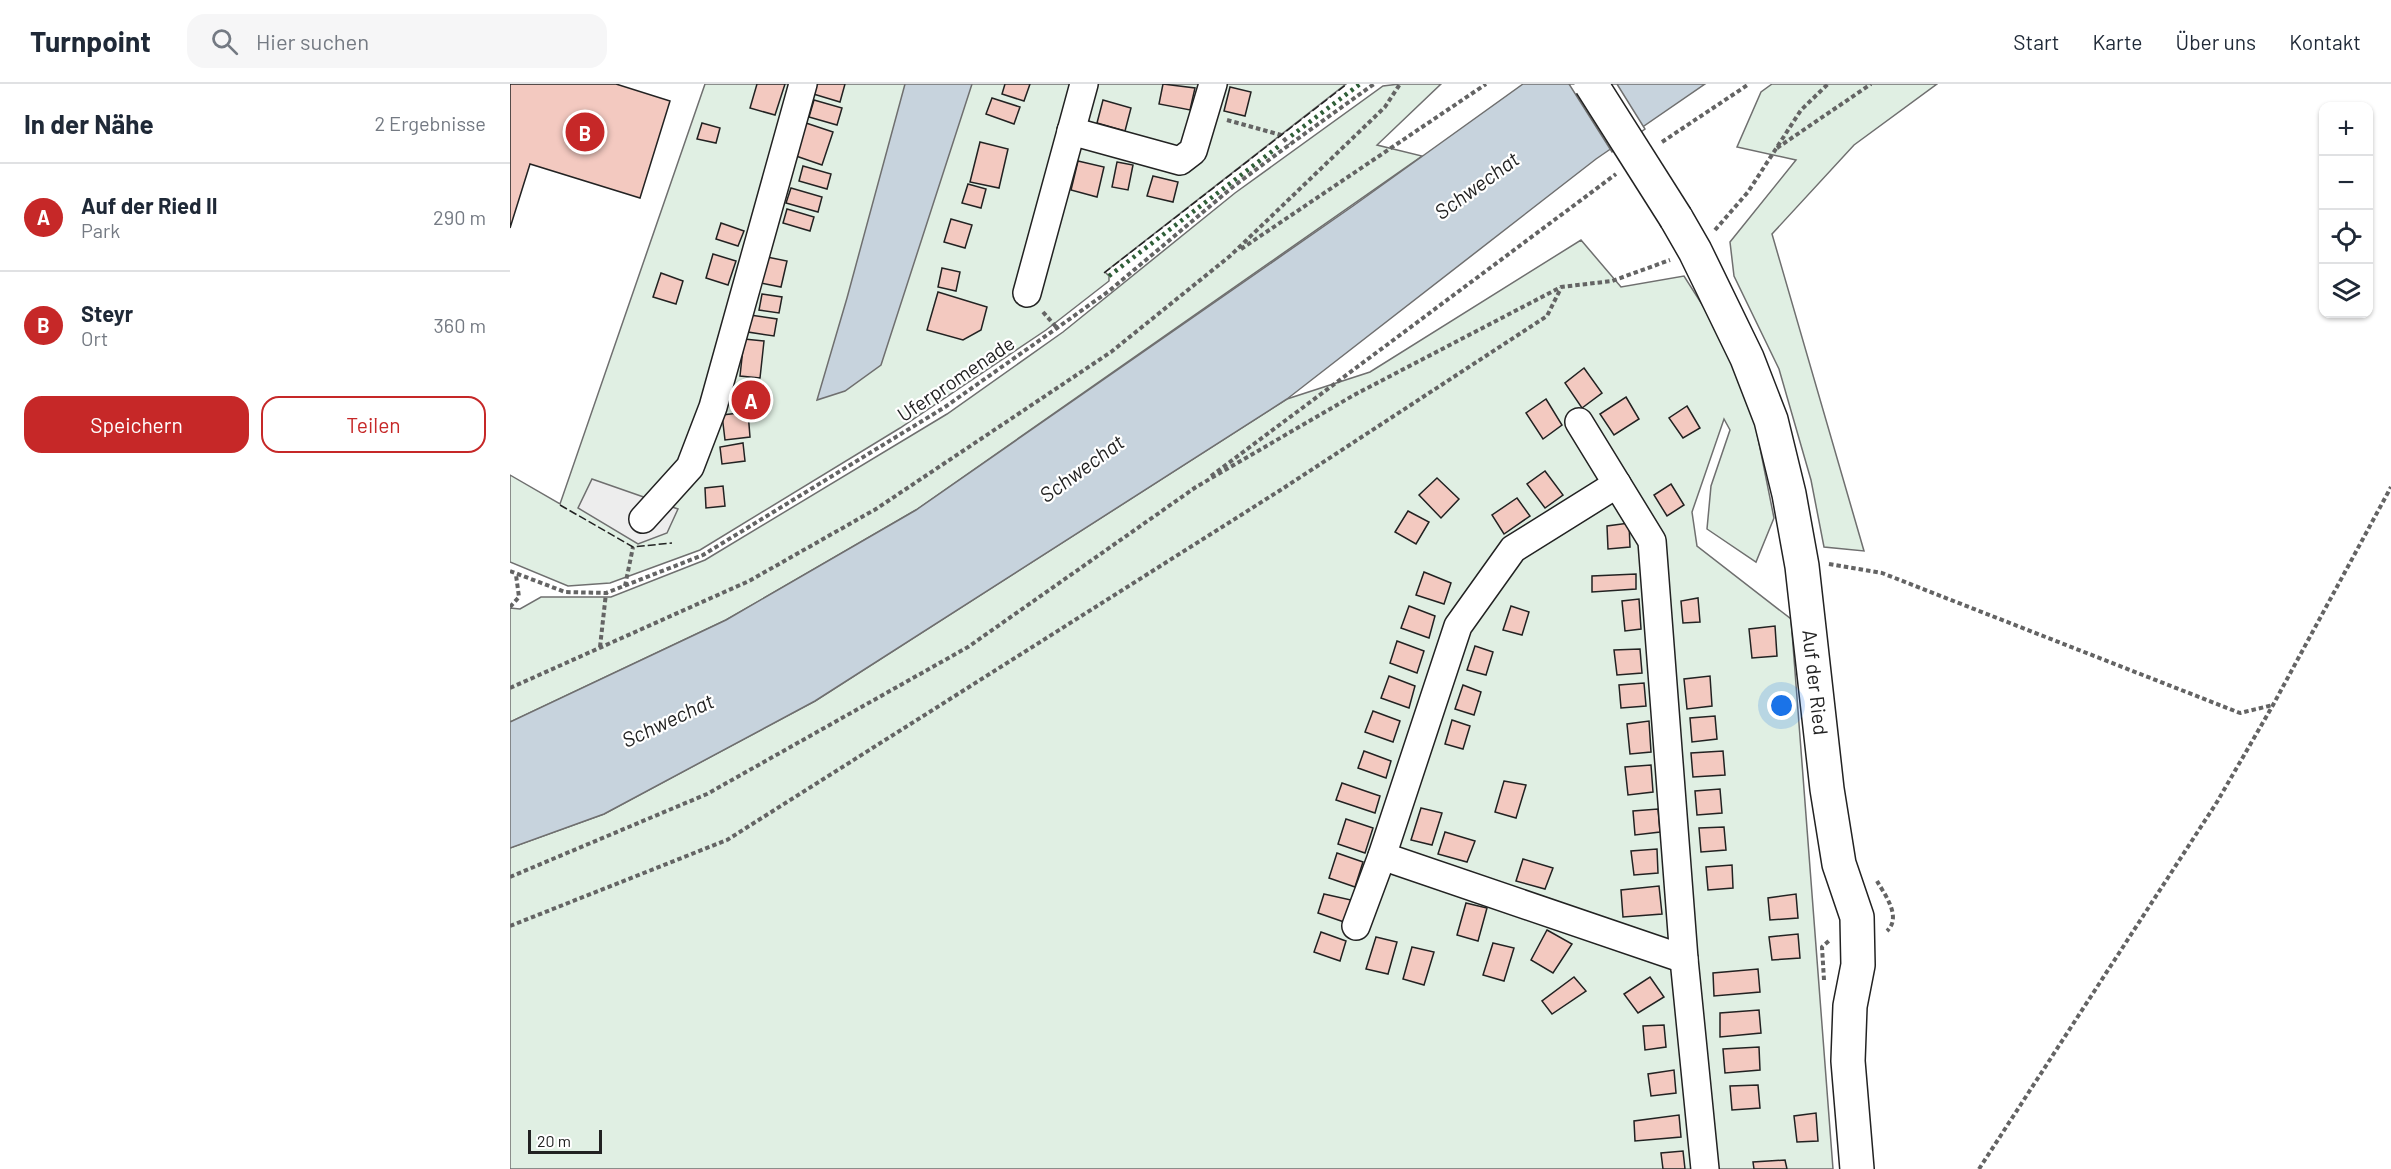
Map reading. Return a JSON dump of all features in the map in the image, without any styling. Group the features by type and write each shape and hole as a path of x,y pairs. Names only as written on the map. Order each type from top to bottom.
{"main road":[{"name":"Auf der Ried","path":"1591,84 1695,251 1747,357 1771,420 1789,494 1802,566 1829,800 1839,864 1857,917 1858,965 1851,1006 1848,1061 1857,1169"}],"street":[{"path":"643,519 690,467 714,407 803,84"},
{"path":"1027,293 1084,84"},
{"path":"1071,131 1180,161 1193,151 1213,84"},
{"path":"1579,422 1652,542 1684,959 1705,1169"},
{"path":"1356,926 1382,856 1458,626 1514,549 1617,484"},
{"path":"1382,856 1684,959"}],"path":[{"name":"Uferpromenade","path":"510,571 565,592 606,592 703,555 936,412 1058,328 1108,291 1288,145 1374,84"},
{"path":"510,688 749,581 876,509 1111,352 1230,256 1385,107 1401,84"},
{"path":"1230,256 1486,84"},
{"path":"1661,143 1749,84"},
{"path":"1196,487 1354,395 1561,287 1612,281 1695,251 1748,192 1801,110 1827,84"},
{"path":"1773,151 1870,84"},
{"path":"1204,114 1281,135 1288,145"},
{"path":"510,877 707,794 968,647 1196,487 1623,168"},
{"path":"510,926 727,840 1269,497 1547,316 1561,287"},
{"path":"1044,313 1058,328"},
{"path":"1979,1169 2217,802 2274,705 2391,487"},
{"path":"625,586 633,547"},
{"path":"1802,566 1837,564 1882,573 2240,713 2274,705"},
{"path":"510,607 519,597 516,574"},
{"path":"600,648 606,592"}],"green space":[{"path":"705,84 1346,84 1105,272 1109,276 1109,281 1046,330 900,428 700,550 610,583 568,586 510,562 510,475 560,504"},
{"path":"1441,84 1377,145 1422,156 916,510 726,620 510,722 510,608 520,609 541,597 611,597 705,560 947,414 1063,332 1235,193 1383,86"},
{"path":"1772,84 1937,84 1854,145 1772,234 1864,551 1824,547 1811,480 1779,369 1734,276 1730,242 1796,160 1737,147 1761,92"},
{"path":"1581,240 1621,287 1684,276 1724,339 1755,423 1774,518 1756,562 1707,529 1711,486 1730,430 1724,419 1692,512 1697,546 1791,619 1833,1169 510,1169 510,848 604,814 815,701 1287,399 1370,372"}],"shaded area":[{"path":"592,479 678,509 667,533 638,544 578,508"}],"water":[{"path":"905,84 972,84 881,365 845,391 817,400 847,298"},
{"name":"Schwechat","path":"1523,84 1705,84 1596,159 1287,399 815,701 604,814 510,848 510,722 726,620 916,510 1353,206"}],"pier":[{"path":"1569,84 1617,84 1645,129 1612,152"}],"building":[{"path":"510,84 616,84 670,101 640,198 530,164 510,228"},
{"path":"757,84 785,84 775,115 750,108"},
{"path":"813,84 845,84 840,102 810,93"},
{"path":"1005,84 1030,84 1024,101 1002,94"},
{"path":"1163,84 1195,88 1190,110 1159,104"},
{"path":"1230,87 1251,92 1245,116 1224,111"},
{"path":"992,98 1020,107 1014,124 986,114"},
{"path":"814,100 842,108 837,125 809,117"},
{"path":"1103,100 1131,108 1125,131 1097,123"},
{"path":"702,123 720,128 716,143 697,139"},
{"path":"806,123 833,132 822,165 796,156"},
{"path":"980,142 1008,149 999,188 970,182"},
{"path":"1078,161 1104,167 1097,197 1071,190"},
{"path":"1117,162 1133,165 1128,190 1112,187"},
{"path":"803,166 831,174 827,189 799,181"},
{"path":"1153,176 1178,182 1173,202 1147,196"},
{"path":"968,184 986,189 981,208 962,203"},
{"path":"791,188 822,197 818,212 786,203"},
{"path":"787,209 814,217 810,231 783,223"},
{"path":"951,219 972,225 965,248 944,242"},
{"path":"721,223 744,231 738,246 716,239"},
{"path":"713,254 736,261 728,285 706,278"},
{"path":"767,257 787,261 781,287 761,283"},
{"path":"942,268 960,272 956,291 938,287"},
{"path":"661,273 683,281 676,304 653,297"},
{"path":"938,292 987,307 981,330 963,340 927,330"},
{"path":"762,294 782,297 779,313 759,310"},
{"path":"750,315 777,319 774,336 748,332"},
{"path":"744,339 764,341 760,378 740,376"},
{"path":"1584,368 1602,393 1582,408 1565,383"},
{"path":"760,385 761,399 730,399 730,386"},
{"path":"1626,397 1639,419 1614,435 1600,414"},
{"path":"1546,399 1562,425 1543,439 1526,413"},
{"path":"1687,406 1700,428 1683,438 1669,418"},
{"path":"748,412 750,437 725,440 722,415"},
{"path":"743,443 745,461 722,464 720,447"},
{"path":"1545,471 1563,495 1545,508 1527,484"},
{"path":"1437,478 1459,499 1441,518 1419,495"},
{"path":"1671,484 1684,505 1667,516 1654,495"},
{"path":"723,486 725,506 706,508 705,488"},
{"path":"1517,498 1530,516 1504,534 1492,515"},
{"path":"1408,511 1429,522 1416,544 1395,532"},
{"path":"1629,523 1630,547 1608,549 1607,526"},
{"path":"1424,572 1451,583 1444,604 1416,595"},
{"path":"1636,574 1636,589 1592,592 1592,576"},
{"path":"1698,598 1700,622 1683,623 1681,601"},
{"path":"1639,599 1641,629 1625,631 1622,601"},
{"path":"1409,606 1435,616 1429,638 1401,628"},
{"path":"1511,606 1529,612 1522,635 1503,630"},
{"path":"1775,626 1777,656 1752,658 1749,629"},
{"path":"1397,641 1424,651 1417,673 1390,663"},
{"path":"1475,646 1493,652 1486,675 1467,670"},
{"path":"1640,649 1642,673 1617,675 1614,650"},
{"path":"1389,676 1415,686 1409,708 1381,698"},
{"path":"1710,676 1712,706 1687,709 1684,679"},
{"path":"1644,683 1646,706 1621,708 1619,685"},
{"path":"1463,685 1481,692 1474,715 1455,709"},
{"path":"1373,711 1400,721 1393,742 1365,732"},
{"path":"1715,716 1717,739 1692,742 1690,718"},
{"path":"1452,720 1470,726 1463,749 1445,744"},
{"path":"1649,721 1651,752 1630,754 1627,724"},
{"path":"1364,751 1391,761 1386,778 1358,768"},
{"path":"1723,751 1725,775 1693,777 1691,753"},
{"path":"1651,765 1653,792 1628,795 1625,767"},
{"path":"1504,781 1526,785 1516,818 1495,812"},
{"path":"1342,783 1380,796 1375,813 1336,800"},
{"path":"1720,789 1722,813 1697,815 1695,791"},
{"path":"1421,808 1442,813 1432,845 1411,840"},
{"path":"1658,809 1660,832 1635,835 1633,811"},
{"path":"1346,819 1373,828 1365,853 1338,844"},
{"path":"1724,827 1726,850 1701,852 1699,828"},
{"path":"1445,832 1475,841 1467,862 1438,854"},
{"path":"1657,849 1658,873 1634,875 1631,851"},
{"path":"1337,853 1363,862 1355,887 1329,878"},
{"path":"1523,859 1553,868 1545,889 1516,881"},
{"path":"1732,865 1733,888 1708,890 1706,867"},
{"path":"1659,886 1662,914 1623,917 1621,890"},
{"path":"1324,894 1351,900 1344,922 1318,913"},
{"path":"1796,894 1798,918 1770,920 1768,898"},
{"path":"1466,903 1487,908 1478,941 1457,935"},
{"path":"1547,930 1572,944 1553,973 1531,960"},
{"path":"1321,932 1346,941 1340,961 1314,952"},
{"path":"1798,934 1800,958 1772,960 1769,937"},
{"path":"1376,937 1397,942 1388,974 1366,969"},
{"path":"1493,943 1514,948 1504,981 1483,975"},
{"path":"1412,947 1434,952 1424,985 1403,979"},
{"path":"1758,969 1760,992 1714,996 1713,973"},
{"path":"1574,977 1586,991 1552,1014 1542,1001"},
{"path":"1650,977 1664,997 1638,1013 1624,994"},
{"path":"1759,1010 1761,1033 1720,1037 1720,1013"},
{"path":"1664,1025 1666,1047 1645,1050 1643,1026"},
{"path":"1759,1047 1760,1070 1725,1073 1723,1049"},
{"path":"1674,1070 1676,1093 1651,1096 1648,1074"},
{"path":"1758,1085 1760,1108 1732,1110 1730,1086"},
{"path":"1816,1113 1818,1141 1797,1142 1794,1116"},
{"path":"1679,1115 1681,1137 1635,1141 1634,1121"},
{"path":"1683,1151 1685,1169 1663,1169 1661,1153"},
{"path":"1785,1160 1787,1169 1754,1169 1753,1162"}],"hedge":[{"path":"1291,136 1360,84"},
{"path":"1109,276 1279,146"}],"fence":[{"path":"1104,273 1347,84"},
{"path":"560,505 633,547 672,543"}],"place":[{"name":"Steyr","path":"585,132"},
{"name":"Auf der Ried II","path":"751,400"}]}
